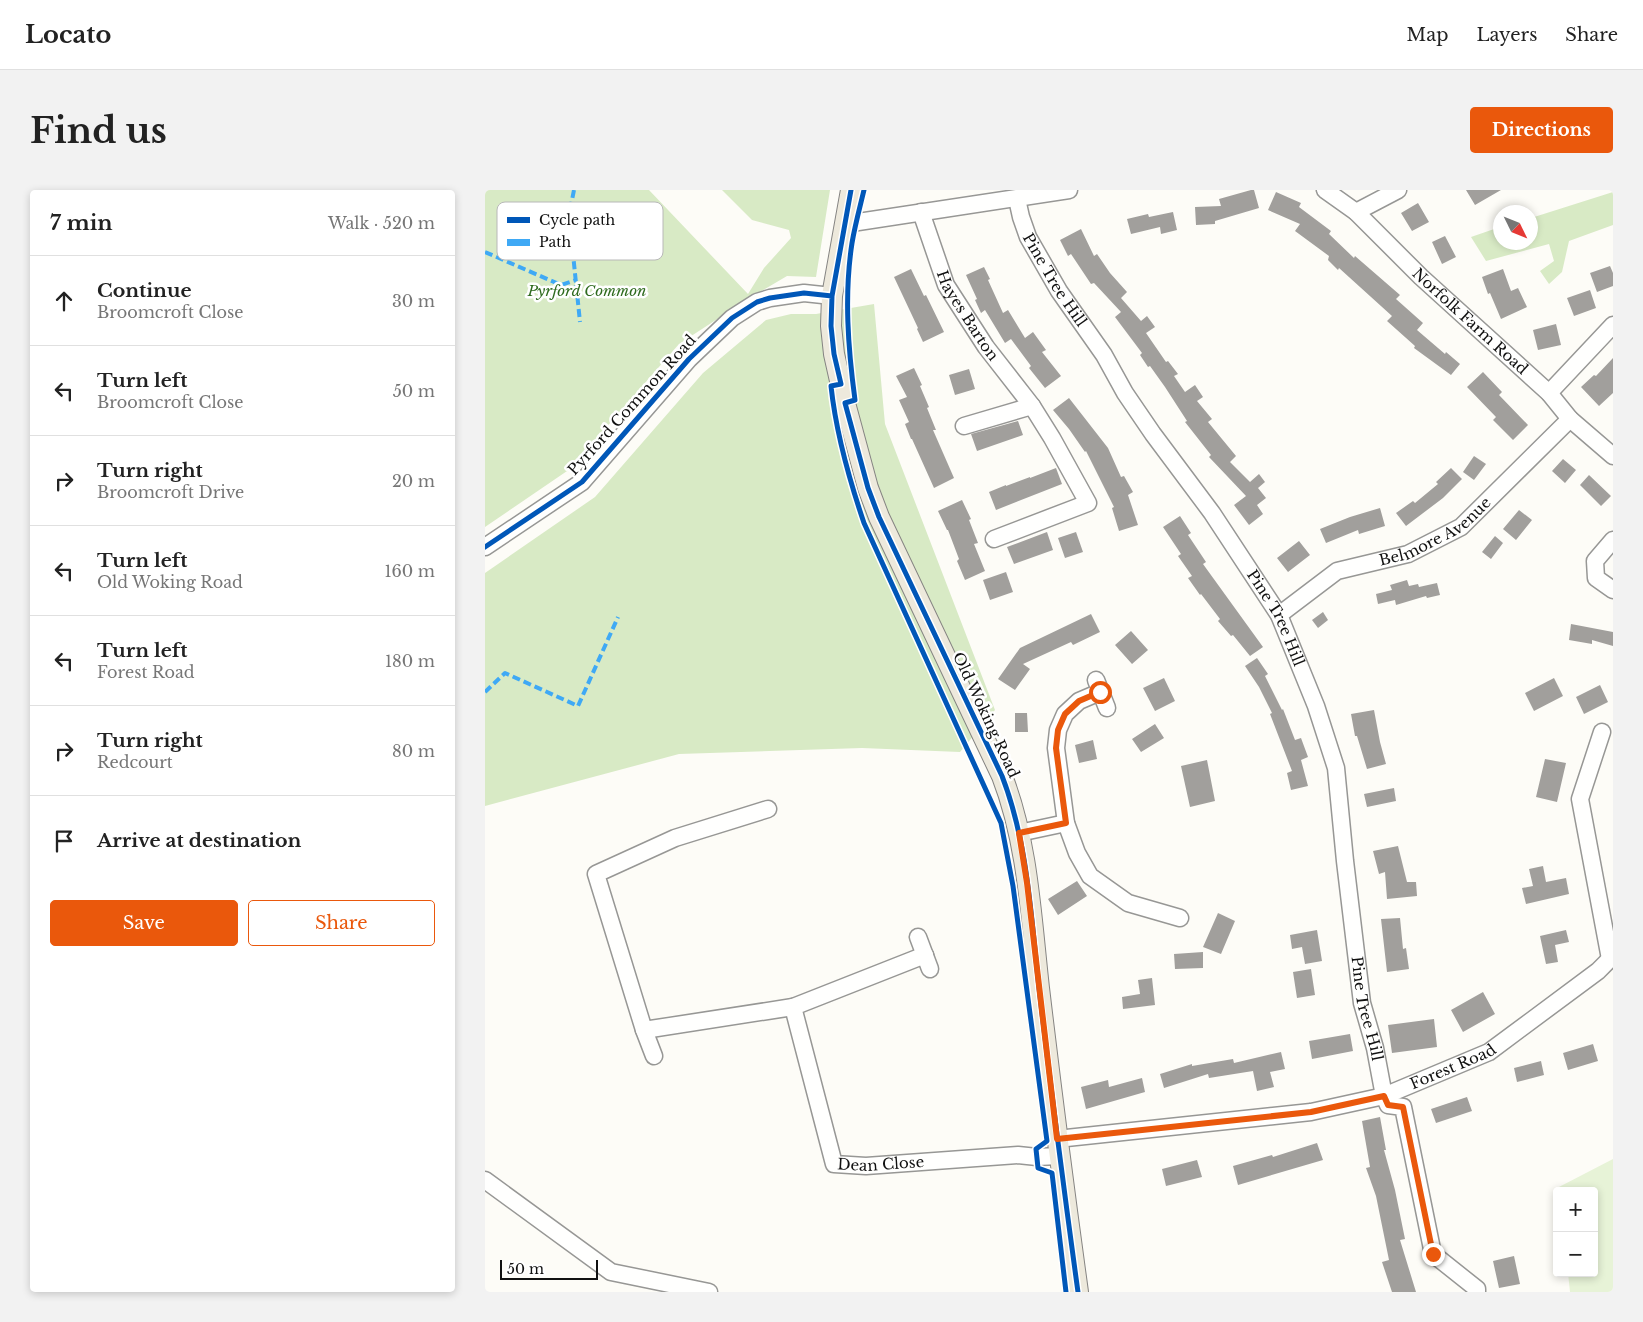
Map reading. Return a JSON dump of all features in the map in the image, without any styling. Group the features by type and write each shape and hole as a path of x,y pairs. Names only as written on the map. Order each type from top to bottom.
{"main road":[{"name":"Old Woking Road","path":"851,190 832,296 831,326 845,403 868,488 879,517 1002,776 1012,802 1027,883 1077,1292"}],"street":[{"path":"845,224 1069,190"},
{"name":"Norfolk Farm Road","path":"1325,190 1356,212 1421,277 1549,393 1570,419 1613,456"},
{"path":"1356,212 1398,190"},
{"name":"Pine Tree Hill","path":"1017,199 1028,237 1059,291 1104,355 1125,393 1212,514 1279,615 1316,706 1336,768 1361,994 1375,1048 1384,1096"},
{"name":"Hayes Barton","path":"921,212 946,285 986,347 1032,406 1088,503 995,539"},
{"name":"Pyrford Common Road","path":"485,547 582,482 689,359 732,318 757,302 770,298 804,293 832,296"},
{"path":"1549,393 1613,324"},
{"path":"964,426 1032,406"},
{"name":"Belmore Avenue","path":"1279,615 1337,571 1408,554 1461,527 1570,419"},
{"path":"1613,540 1595,562 1596,578 1613,590"},
{"path":"1107,708 1098,686 1065,714 1058,730 1056,748 1066,823 1077,853 1090,876 1128,903 1180,918"},
{"path":"1602,732 1580,799 1612,957"},
{"path":"654,1056 644,1030 596,874 675,838 768,809"},
{"path":"1019,833 1066,823"},
{"path":"644,1030 793,1007 927,962 918,936"},
{"name":"Forest Road","path":"1058,1148 1311,1112 1384,1096 1489,1052 1598,971 1612,957"},
{"name":"Dean Close","path":"793,1007 834,1164 866,1166 1018,1155 1037,1157 1058,1148"},
{"path":"1384,1096 1388,1105 1403,1107 1433,1254 1477,1289 1477,1292"},
{"path":"485,1180 611,1272 709,1292"}],"green space":[{"name":"Pyrford Common","path":"485,190 649,190 660,202 497,202 497,260 663,260 663,205 748,294 764,268 791,238 789,230 752,220 722,190 830,190 816,277 787,276 679,344 570,469 485,527"},
{"path":"1613,192 1613,225 1569,241 1562,272 1549,284 1540,271 1554,261 1549,244 1538,247 1538,216"},
{"path":"1493,229 1493,250 1527,250 1486,261 1471,237"},
{"path":"874,304 885,424 995,710 960,752 862,748 679,754 485,806 485,573 595,497 703,373 766,320 791,314 816,314"},
{"path":"1613,1159 1613,1292 1570,1292 1568,1277 1598,1277 1598,1187 1559,1187"}],"building":[{"path":"1254,190 1259,208 1215,221 1215,224 1196,225 1195,207 1221,206 1219,199"},
{"path":"1466,190 1501,190 1475,205"},
{"path":"1276,192 1301,203 1299,207 1331,231 1329,234 1354,258 1355,256 1400,295 1396,299 1423,323 1417,330 1460,364 1451,375 1414,348 1415,346 1387,321 1392,316 1339,268 1338,270 1328,260 1329,256 1295,231 1300,224 1268,210"},
{"path":"1418,203 1429,222 1412,231 1401,213"},
{"path":"1173,212 1177,230 1161,234 1160,227 1131,234 1127,219 1148,214 1149,217"},
{"path":"1081,229 1094,256 1097,254 1110,273 1127,292 1121,298 1141,321 1147,316 1155,327 1146,333 1166,362 1168,361 1178,374 1174,376 1185,392 1195,385 1203,397 1197,401 1212,419 1208,422 1236,456 1230,462 1250,482 1259,474 1265,482 1258,488 1266,498 1257,505 1263,514 1249,525 1234,505 1246,496 1209,457 1211,455 1185,422 1187,421 1165,387 1150,366 1148,367 1140,355 1142,353 1115,317 1121,312 1094,283 1091,284 1071,254 1068,256 1060,240"},
{"path":"1445,236 1456,257 1442,264 1432,242"},
{"path":"1610,266 1613,273 1613,286 1597,292 1590,273"},
{"path":"984,267 1003,313 1008,310 1025,338 1033,332 1046,350 1042,352 1061,376 1045,388 1029,368 1031,366 1011,339 1005,343 985,310 981,313 966,275"},
{"path":"911,269 944,332 923,342 894,277"},
{"path":"1503,269 1511,291 1518,288 1527,307 1501,319 1490,293 1488,294 1482,277"},
{"path":"1590,290 1596,308 1574,316 1567,298"},
{"path":"1556,324 1561,345 1538,350 1533,330"},
{"path":"1613,358 1613,393 1599,406 1581,387 1594,375 1596,376"},
{"path":"914,368 922,385 920,386 936,430 933,430 954,478 934,488 905,424 909,422 899,400 907,397 896,376"},
{"path":"969,369 975,389 955,395 949,375"},
{"path":"1483,372 1502,392 1499,395 1528,425 1513,440 1493,420 1496,417 1467,387"},
{"path":"1069,398 1108,448 1121,477 1124,476 1133,492 1128,495 1138,525 1119,531 1112,508 1114,507 1086,451 1053,410"},
{"path":"1018,421 1023,435 977,451 971,434"},
{"path":"1474,456 1486,464 1474,480 1463,472"},
{"path":"1563,459 1576,470 1565,483 1552,471"},
{"path":"1056,468 1062,484 996,510 989,492"},
{"path":"1451,468 1462,479 1443,498 1406,526 1396,513 1413,501 1415,503 1438,484 1436,482"},
{"path":"1589,475 1611,496 1601,506 1580,485"},
{"path":"962,500 971,519 969,520 978,543 974,544 985,571 965,580 948,530 938,511"},
{"path":"1380,508 1385,526 1359,534 1358,530 1326,543 1320,529"},
{"path":"1519,510 1532,520 1516,540 1503,529"},
{"path":"1180,516 1191,533 1188,535 1206,562 1203,564 1263,647 1250,656 1233,635 1231,636 1218,621 1220,619 1188,578 1192,576 1178,556 1181,554 1163,527"},
{"path":"1047,532 1053,550 1014,564 1007,547"},
{"path":"1076,532 1083,552 1065,558 1058,538"},
{"path":"1495,536 1503,543 1491,559 1482,552"},
{"path":"1299,541 1310,555 1288,572 1277,558"},
{"path":"1006,572 1013,592 990,600 983,580"},
{"path":"1407,580 1409,586 1418,584 1419,587 1437,583 1440,595 1427,598 1426,596 1396,605 1395,600 1378,604 1376,594 1392,590 1390,585"},
{"path":"1323,612 1328,620 1318,628 1312,620"},
{"path":"1091,614 1100,632 1073,645 1071,642 1023,664 1030,669 1015,690 998,679 1020,648"},
{"path":"1571,624 1613,632 1613,646 1592,640 1592,644 1569,640"},
{"path":"1131,631 1148,650 1132,664 1115,645"},
{"path":"1257,658 1268,674 1265,676 1283,709 1295,740 1301,738 1308,757 1301,760 1308,786 1291,790 1287,773 1292,771 1270,714 1272,713 1259,687 1245,666"},
{"path":"1164,678 1175,701 1155,711 1143,688"},
{"path":"1554,678 1563,696 1534,711 1525,693"},
{"path":"1600,685 1608,702 1584,714 1576,697"},
{"path":"1374,710 1386,764 1367,769 1357,736 1355,736 1351,714"},
{"path":"1015,713 1027,713 1028,732 1015,732"},
{"path":"1155,724 1164,738 1141,752 1132,739"},
{"path":"1093,740 1097,759 1079,763 1075,745"},
{"path":"1545,759 1566,763 1557,802 1536,797"},
{"path":"1207,760 1215,801 1190,807 1181,766"},
{"path":"1394,788 1396,801 1367,807 1364,794"},
{"path":"1398,846 1407,882 1416,882 1417,896 1387,899 1385,872 1379,874 1373,851"},
{"path":"1543,866 1546,882 1566,878 1569,894 1526,904 1522,888 1533,886 1529,869"},
{"path":"1077,881 1087,896 1058,915 1048,899"},
{"path":"1218,913 1235,921 1221,954 1203,947"},
{"path":"1400,918 1403,949 1406,948 1409,969 1387,972 1381,919"},
{"path":"1317,930 1322,961 1305,964 1302,947 1292,949 1290,935"},
{"path":"1566,930 1569,942 1555,945 1558,962 1546,964 1540,936"},
{"path":"1203,952 1203,968 1175,969 1174,954"},
{"path":"1311,969 1315,995 1297,998 1293,972"},
{"path":"1152,978 1155,1005 1123,1009 1122,997 1140,994 1138,980"},
{"path":"1483,992 1495,1014 1463,1032 1451,1010"},
{"path":"1434,1019 1437,1047 1392,1053 1388,1025"},
{"path":"1350,1034 1353,1051 1312,1059 1309,1041"},
{"path":"1593,1044 1598,1061 1568,1070 1563,1053"},
{"path":"1281,1052 1285,1069 1270,1072 1274,1087 1257,1091 1253,1071 1209,1078 1208,1074 1164,1088 1160,1074 1192,1064 1192,1066 1233,1059 1234,1063"},
{"path":"1541,1061 1544,1075 1517,1082 1514,1068"},
{"path":"1142,1078 1145,1092 1086,1109 1081,1087 1108,1080 1109,1087"},
{"path":"1467,1097 1472,1111 1436,1123 1431,1109"},
{"path":"1380,1117 1386,1150 1384,1150 1395,1190 1405,1239 1400,1240 1416,1292 1392,1292 1382,1262 1389,1260 1376,1196 1366,1168 1370,1167 1362,1121"},
{"path":"1317,1143 1323,1160 1238,1185 1233,1166 1272,1155 1273,1157"},
{"path":"1197,1160 1202,1177 1166,1186 1162,1169"},
{"path":"1514,1256 1520,1284 1499,1288 1493,1261"}],"marked path":[{"path":"572,202 574,190"},
{"path":"485,252 497,257"},
{"path":"503,260 561,285 576,280"},
{"path":"574,260 580,322"},
{"path":"485,692 505,673 578,706 618,617"}],"cycle path":[{"path":"851,190 832,296 831,326 834,354 841,384 831,386 836,421 848,473 864,523 1001,823 1013,886 1047,1141 1036,1149 1038,1168 1052,1173 1066,1292"},
{"path":"864,190 852,243 848,282 850,361 855,400 845,403 868,488 879,517 1002,776 1018,827 1031,907 1048,1064 1078,1292"},
{"path":"485,547 582,482 689,359 732,318 757,302 770,298 804,293 832,296"}],"route":[{"path":"1100,692 1079,701 1065,714 1058,730 1056,748 1066,823 1019,833 1027,883 1057,1139 1311,1112 1384,1096 1388,1105 1403,1107 1433,1254"}]}
